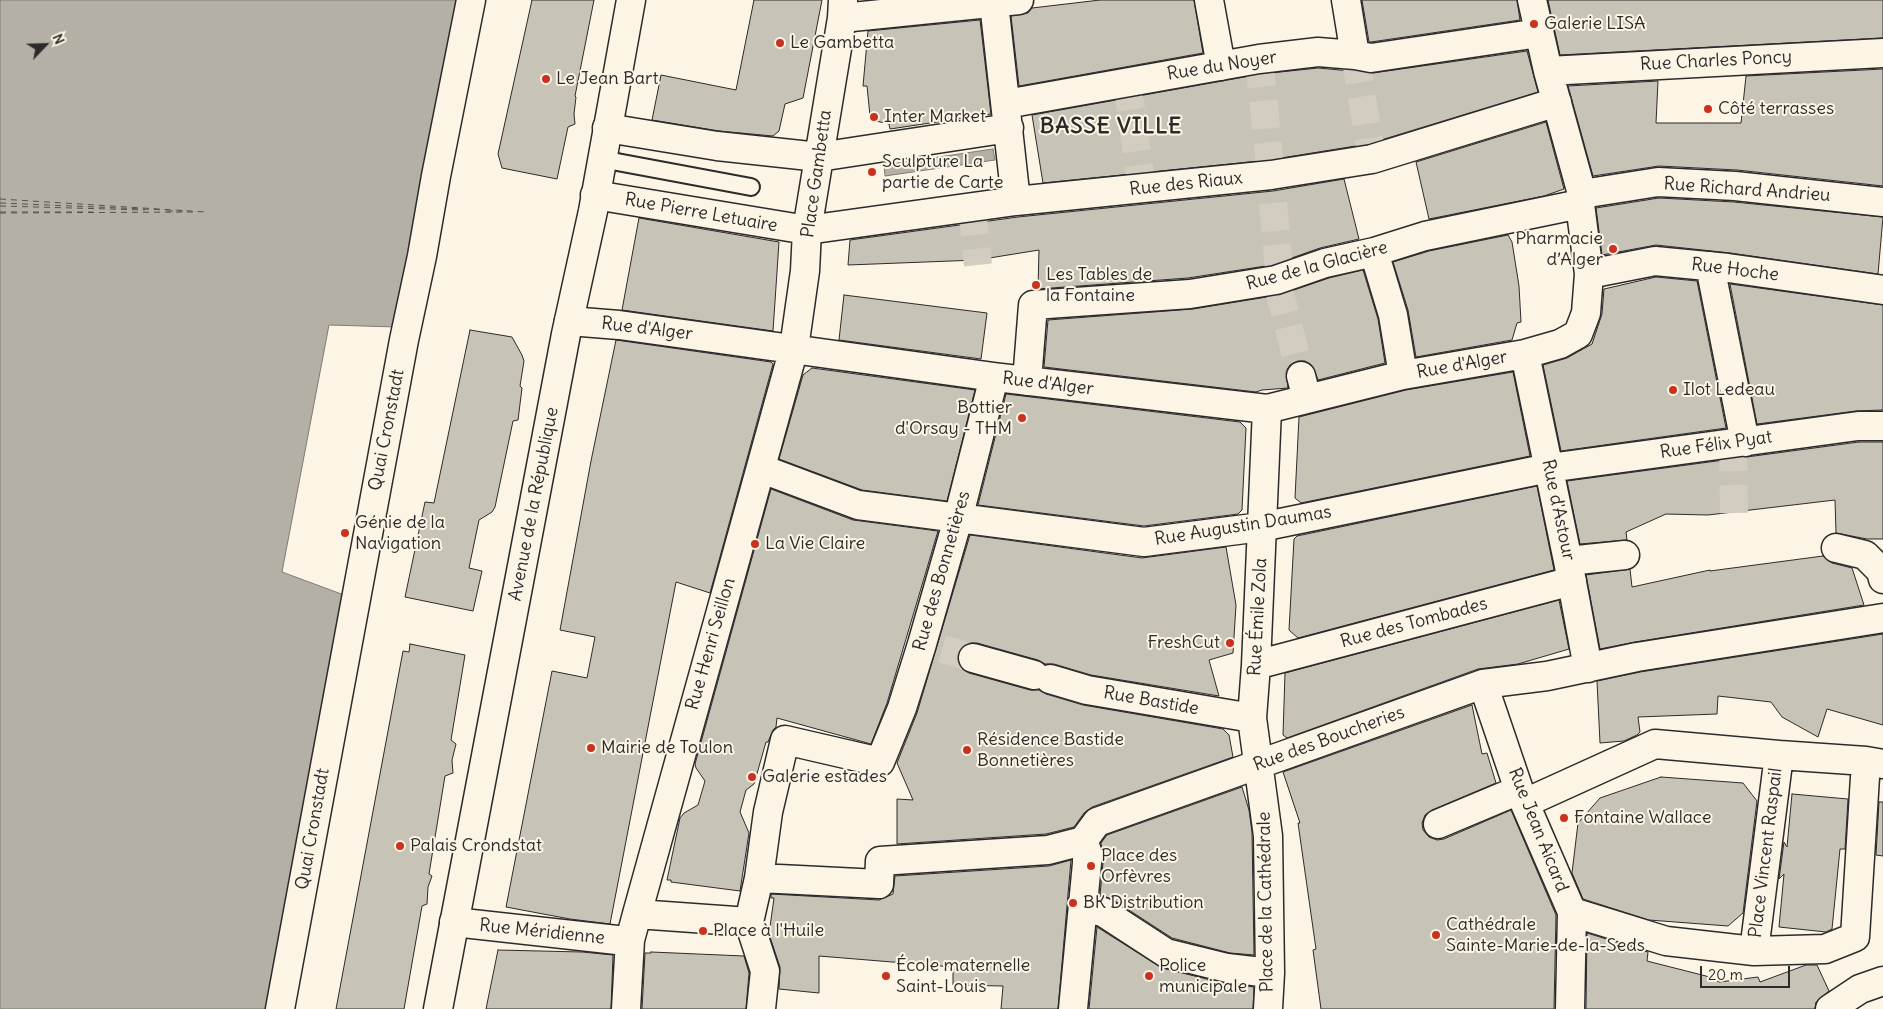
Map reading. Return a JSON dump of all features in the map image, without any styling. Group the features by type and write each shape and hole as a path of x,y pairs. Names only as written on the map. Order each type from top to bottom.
{"street":[{"name":"Quai Cronstadt","path":"280,1009 400,359 422,256 471,0"},
{"name":"Avenue de la République","path":"438,1009 568,321 595,195 631,0"},
{"path":"1209,0 1221,66"},
{"path":"1346,0 1355,55"},
{"name":"Rue d'Alger","path":"568,321 619,325 994,377 1267,409 1304,387 1403,375 1524,354 1560,344 1578,334 1586,313 1589,274 1581,199 1532,0"},
{"path":"842,9 1007,2 1008,116 1016,201"},
{"name":"Place Gambetta","path":"794,348 805,272 807,230 842,9"},
{"name":"Rue du Noyer","path":"819,156 1008,116 1221,66 1259,59 1318,52 1371,58 1539,33"},
{"name":"Rue Charles Poncy","path":"1548,71 1883,53"},
{"name":"Rue des Riaux","path":"807,230 1016,201 1272,181 1372,159 1557,102"},
{"path":"607,128 717,146 819,156"},
{"name":"Rue Richard Andrieu","path":"1509,218 1581,199 1658,182 1735,186 1883,202"},
{"name":"Rue Pierre Letuaire","path":"595,195 807,230"},
{"name":"Rue de la Glacière","path":"1028,381 1033,305 1190,294 1278,279 1325,263 1374,252 1425,236 1509,218"},
{"path":"1374,252 1393,315 1403,375"},
{"name":"Rue Hoche","path":"1589,274 1655,261 1710,266 1882,290"},
{"path":"1710,266 1745,442"},
{"name":"Rue Henri Seillon","path":"626,1009 630,940 794,348"},
{"name":"Rue d'Astour","path":"1524,354 1570,571 1588,668"},
{"name":"Rue des Bonnetières","path":"759,878 768,812 785,740 880,762 902,708 932,647 958,519 994,377"},
{"name":"Rue Émile Zola","path":"1259,764 1252,718 1267,409"},
{"name":"Rue Félix Pyat","path":"1549,468 1858,426 1883,426"},
{"name":"Rue Augustin Daumas","path":"762,468 858,505 1144,542 1262,527 1549,468"},
{"path":"1836,548 1865,555 1881,571 1883,579"},
{"name":"Rue des Tombades","path":"1256,665 1625,555"},
{"name":"Rue des Boucheries","path":"1083,842 1096,822 1483,684 1588,668 1636,656 1883,618"},
{"name":"Rue Bastide","path":"973,658 1088,690 1252,718"},
{"name":"Rue Jean Aicard","path":"1483,684 1522,796 1572,912 1570,1009"},
{"name":"Place Vincent Raspail","path":"1438,824 1522,796 1655,744 1875,763 1854,937 1825,949 1754,951 1666,942 1572,912"},
{"name":"Place Vincent Raspail","path":"1754,951 1779,754"},
{"name":"Place de la Cathédrale","path":"1259,764 1268,836 1270,973 1268,1009"},
{"path":"761,1009 765,971 749,922 759,878 880,884 880,861 1048,850 1083,842 1087,851 1083,914 1073,1009"},
{"path":"1083,914 1103,912 1166,953 1227,968 1270,973"},
{"path":"637,914 749,922"},
{"name":"Rue Méridienne","path":"454,922 630,940"},
{"path":"1830,1009 1860,989 1883,981"}],"lane":[{"path":"601,159 751,187"}],"shaded area":[{"path":"0,0 462,0 397,327 329,325 282,572 344,595 315,744 287,912 268,1009 0,1009"},
{"path":"993,149 995,160 885,176 884,165"}],"building":[{"name":"Le Jean Bart","path":"532,0 594,0 575,96 575,124 568,127 557,179 502,168 498,154"},
{"name":"Le Gambetta","path":"754,0 822,0 803,98 785,104 779,131 773,136 719,131 652,120 661,75 736,90"},
{"path":"1100,0 1194,0 1203,53 1019,86 1011,16 1028,13 1032,8"},
{"path":"1362,0 1517,0 1520,20 1369,42"},
{"path":"1548,0 1883,0 1883,38 1560,55"},
{"path":"980,20 991,114 890,129 889,124 876,121 870,116 867,86 863,86 868,31"},
{"path":"1527,51 1538,92 1368,144 1269,160 1043,183 1032,115 1261,74 1318,68 1373,73"},
{"path":"1883,69 1883,186 1737,170 1659,166 1593,176 1568,86 1658,81 1656,123 1741,123 1746,76"},
{"path":"1546,122 1564,189 1544,196 1429,219 1416,162"},
{"path":"1344,179 1359,239 1320,248 1272,265 1188,278 1038,289 1039,250 977,260 848,265 850,240 1018,217 1273,191"},
{"path":"1659,198 1734,202 1883,217 1878,274 1730,253 1656,245 1602,255 1596,208"},
{"path":"639,218 779,242 773,331 622,310"},
{"path":"1508,235 1512,242 1519,286 1521,322 1517,323 1512,340 1416,357 1408,310 1393,262 1429,251"},
{"path":"1363,270 1378,319 1385,363 1318,380 1312,365 1305,361 1298,361 1290,365 1286,371 1288,388 1256,392 1044,367 1048,320 1193,309 1279,295 1329,278"},
{"path":"1656,277 1697,281 1726,428 1561,451 1543,365 1567,358 1592,344 1602,314 1604,289"},
{"path":"1730,284 1883,305 1883,410 1856,411 1757,424"},
{"path":"844,295 987,313 981,359 839,340"},
{"path":"470,330 512,337 524,361 518,420 513,421 495,507 492,512 479,520 469,568 482,571 473,611 405,597 425,502 434,503"},
{"path":"616,340 771,362 773,364 710,593 676,582 610,924 570,919 506,907 552,671 587,678 595,637 560,630 591,461"},
{"path":"812,368 975,390 947,501 862,490 779,459 803,375"},
{"path":"1513,372 1530,456 1301,503 1295,498 1299,417 1406,390"},
{"path":"1006,394 1240,422 1246,428 1242,510 1238,514 1144,526 978,505"},
{"path":"1859,442 1883,442 1883,539 1867,539 1836,533 1835,500 1708,515 1666,514 1626,532 1627,540 1580,544 1567,481"},
{"path":"1537,486 1554,570 1298,638 1289,630 1294,539 1297,536"},
{"path":"771,489 853,520 938,531 887,703 871,744 777,718 776,727 768,742 766,742 754,784 746,790 740,812 749,833 740,891 671,882 671,880 667,880 680,818 684,813 698,805 705,781 695,764"},
{"path":"970,535 1142,558 1226,547 1236,605 1233,653 1209,660 1219,696 1091,675 1054,664 1045,664 1038,660 977,643 969,643 962,647 958,653 958,661 962,669 969,673 1030,690 1039,690 1046,694 1083,705 1223,729 1229,735 1233,757 1092,807 1084,813 1074,827 1046,834 897,844 897,799 913,800 897,763 917,713"},
{"path":"1823,556 1832,563 1852,568 1864,605 1600,649 1586,575 1630,569 1632,587 1710,570"},
{"path":"1559,600 1569,649 1518,664 1478,669 1287,738 1283,735 1285,673"},
{"path":"1883,634 1883,725 1827,709 1818,737 1782,717 1771,702 1718,696 1717,714 1638,717 1640,732 1637,735 1624,741 1600,743 1597,681 1640,672"},
{"name":"Palais Crondstat","path":"410,644 465,655 451,740 456,744 452,760 453,773 445,776 429,874 432,876 428,887 427,904 422,906 404,1009 336,1009 403,651 409,652"},
{"path":"1472,705 1482,754 1487,753 1496,783 1432,810 1425,815 1422,823 1423,830 1429,837 1437,840 1444,839 1511,810 1556,915 1554,1009 1321,1009 1313,950 1316,949 1298,823 1300,823 1283,772"},
{"path":"1661,777 1743,783 1757,801 1743,913 1728,926 1649,920 1583,899 1572,873 1578,823 1600,798"},
{"path":"1242,787 1249,810 1252,832 1254,955 1230,953 1172,938 1112,899 1100,895 1103,863 1101,843 1107,835"},
{"path":"1792,794 1848,799 1845,849 1840,849 1832,929 1826,932 1779,927 1784,874 1779,879 1784,842 1787,847"},
{"path":"1879,802 1883,802 1883,856 1876,855"},
{"path":"1071,860 1058,1009 1001,1009 1003,986 953,985 953,967 819,956 819,993 779,989 780,967 769,934 774,898 771,898 771,894 879,900 893,894 895,876 1049,866"},
{"path":"1097,927 1162,968 1223,983 1254,987 1253,1009 1089,1009"},
{"path":"1587,933 1648,952 1647,961 1706,976 1719,982 1758,977 1760,982 1806,965 1817,965 1829,991 1816,1002 1815,1009 1586,1009"},
{"path":"498,950 582,952 613,955 611,1009 486,1009"},
{"path":"645,953 744,956 749,973 746,1009 642,1009"}],"ferry route":[{"path":"0,199 206,212"},
{"path":"0,203 167,210"},
{"path":"0,206 145,210"},
{"path":"167,211 183,211"},
{"path":"0,212 93,212"},
{"path":"0,213 195,212"}],"tunnel":[{"path":"1355,55 1372,159"},
{"path":"1259,59 1271,175"},
{"path":"1127,82 1142,188"},
{"path":"1273,203 1279,270"},
{"path":"972,207 978,265"},
{"path":"1278,286 1301,376"},
{"path":"1733,443 1734,513"},
{"path":"942,649 973,658"}],"place":[{"name":"Galerie LISA","path":"1534,24"},
{"name":"Le Gambetta","path":"780,43"},
{"name":"Le Jean Bart","path":"546,79"},
{"name":"Côté terrasses","path":"1708,109"},
{"name":"Inter Market","path":"874,117"},
{"name":"Sculpture La partie de Carte","path":"872,172"},
{"name":"Pharmacie d’Alger","path":"1613,249"},
{"name":"Les Tables de la Fontaine","path":"1036,285"},
{"name":"Ilot Ledeau","path":"1673,390"},
{"name":"Bottier d'Orsay - THM","path":"1022,418"},
{"name":"Génie de la Navigation","path":"345,533"},
{"name":"La Vie Claire","path":"755,544"},
{"name":"FreshCut","path":"1230,643"},
{"name":"Mairie de Toulon","path":"591,748"},
{"name":"Résidence Bastide Bonnetières","path":"967,750"},
{"name":"Galerie estades","path":"752,777"},
{"name":"Fontaine Wallace","path":"1564,818"},
{"name":"Palais Crondstat","path":"400,846"},
{"name":"Place des Orfèvres","path":"1091,866"},
{"name":"BK Distribution","path":"1073,903"},
{"name":"Place à l'Huile","path":"703,931"},
{"name":"Cathédrale Sainte-Marie-de-la-Seds","path":"1436,935"},
{"name":"École maternelle Saint-Louis","path":"886,976"},
{"name":"Police municipale","path":"1149,976"}],"district":[{"name":"BASSE VILLE","path":"1111,127"}]}
